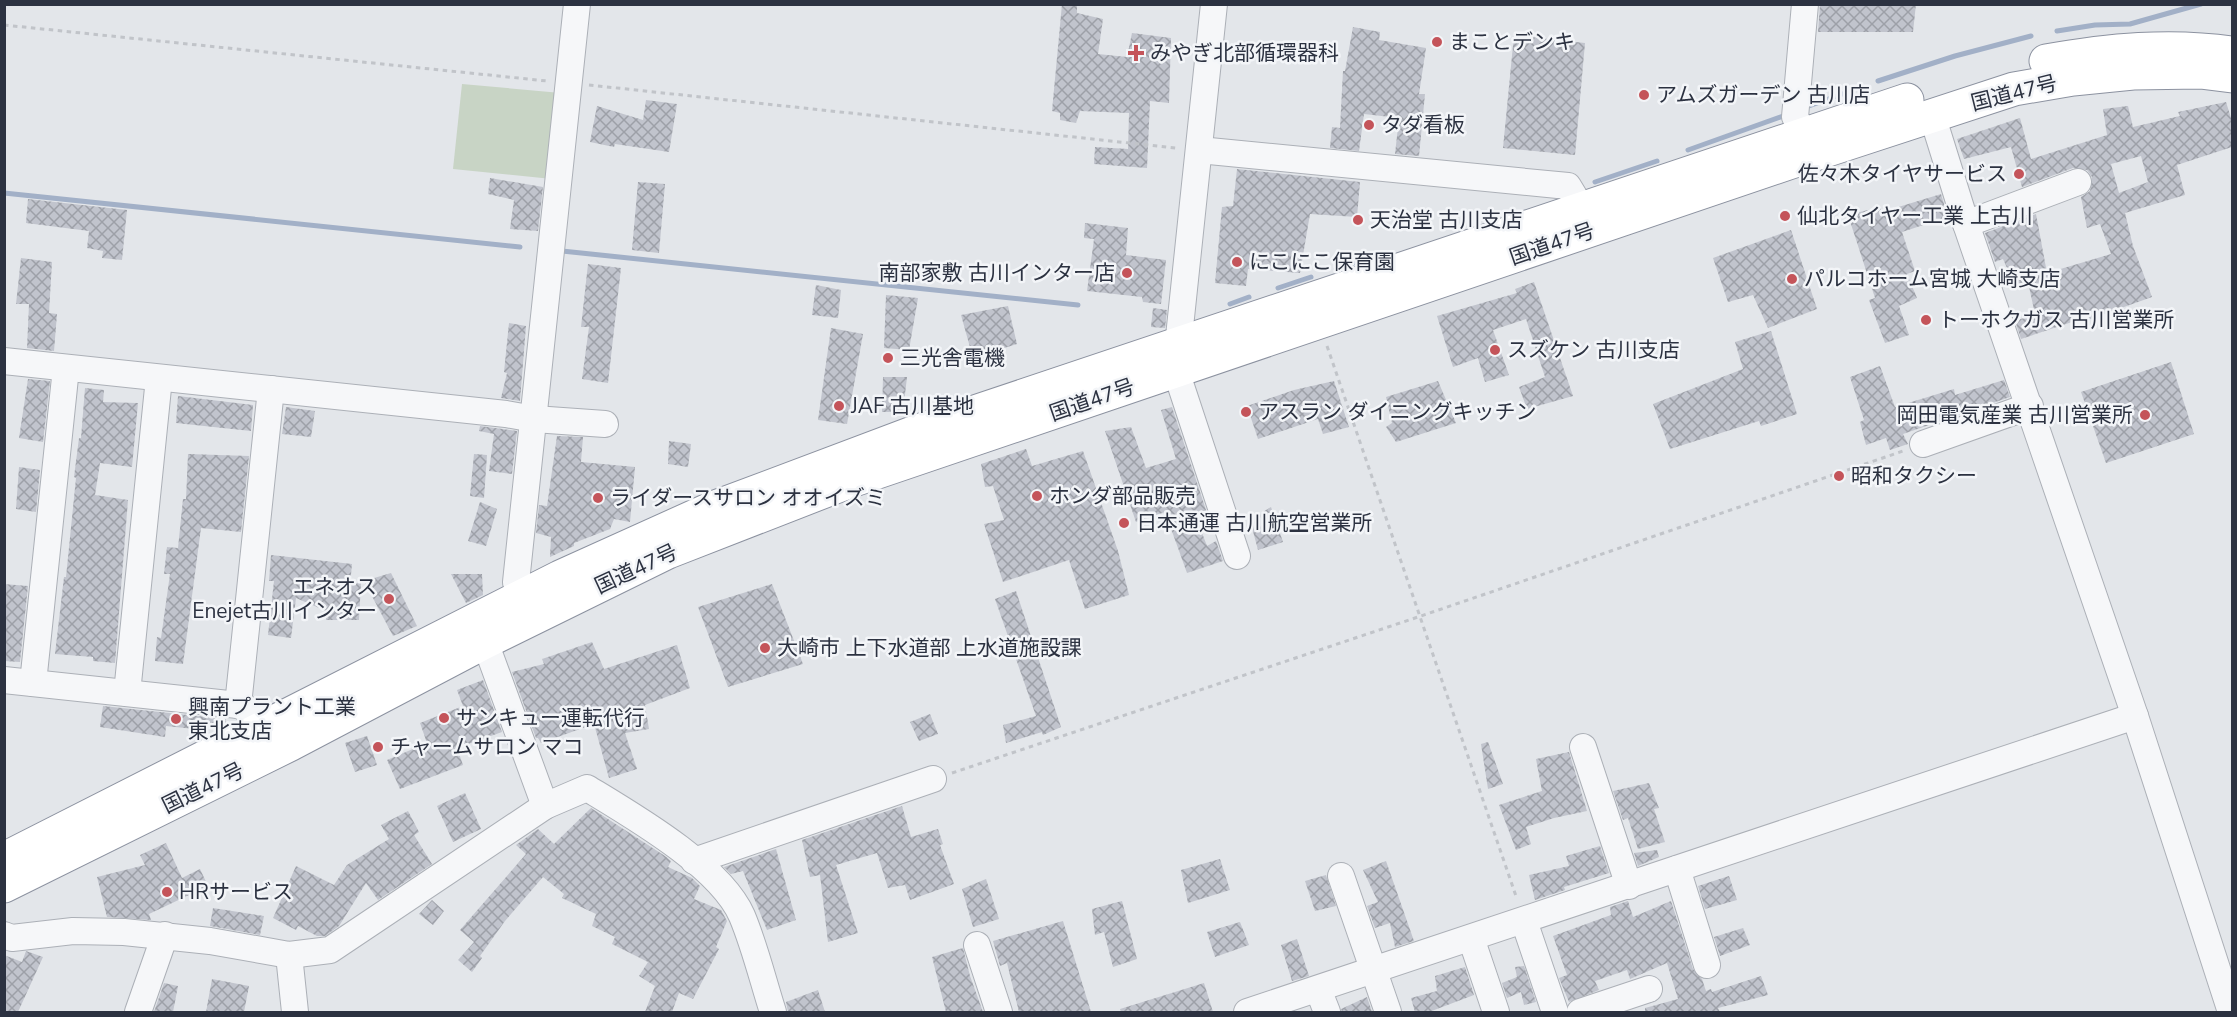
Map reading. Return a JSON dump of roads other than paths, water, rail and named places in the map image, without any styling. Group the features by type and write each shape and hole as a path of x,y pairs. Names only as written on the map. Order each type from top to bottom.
{"highway":[{"name":"国道47号","path":"4,886 291,744 485,642 679,548 1177,359 1582,209 1804,133 2027,64 2120,50 2168,48 2232,53"},
{"name":"国道47号","path":"4,859 279,722 527,594 713,508 918,431 1177,359 1319,324 1932,115 2014,90 2073,78 2145,73 2200,72 2232,76"}],"street":[{"path":"527,594 516,582 577,4"},
{"path":"1214,4 1177,359 1237,556"},
{"path":"1804,133 1795,117 1805,4"},
{"path":"1932,115 1966,224 2135,716 2231,1012"},
{"path":"1199,150 1568,186 1582,209"},
{"path":"1966,224 2078,182"},
{"path":"4,361 534,419 605,424"},
{"path":"33,683 66,368"},
{"path":"127,693 159,378"},
{"path":"238,705 271,389"},
{"path":"1923,444 2030,406"},
{"path":"485,642 546,806"},
{"path":"4,680 238,705 279,722"},
{"path":"1247,1012 1323,1001 1373,971 2135,716"},
{"path":"1583,747 1629,886"},
{"path":"694,861 933,779"},
{"path":"4,935 12,938 73,931 165,935 289,955 317,953 344,942 546,806 587,788 637,818 694,861 723,889 741,915 773,1012"},
{"path":"1677,869 1707,965"},
{"path":"1341,876 1388,1012"},
{"path":"1524,921 1555,1012"},
{"path":"138,1012 165,935"},
{"path":"1471,938 1496,1012"},
{"path":"977,945 999,1012"},
{"path":"289,955 295,1012"},
{"path":"1580,1012 1649,990"}],"waterway":[{"path":"2057,31 2095,25 2130,24 2201,4"},
{"path":"1878,81 1955,56 2031,36"},
{"path":"1806,107 1848,92"},
{"path":"1688,150 1786,115"},
{"path":"1595,182 1657,161"},
{"path":"4,193 520,247"},
{"path":"562,251 1078,305"},
{"path":"1336,269 1371,257"},
{"path":"1278,288 1311,277"},
{"path":"1230,304 1249,297"}],"place":[{"name":"まことデンキ","path":"1437,42"},
{"name":"みやぎ北部循環器科","path":"1136,53"},
{"name":"アムズガーデン 古川店","path":"1644,95"},
{"name":"タダ看板","path":"1369,125"},
{"name":"佐々木タイヤサービス","path":"2019,174"},
{"name":"仙北タイヤー工業 上古川","path":"1785,216"},
{"name":"天治堂 古川支店","path":"1358,220"},
{"name":"にこにこ保育園","path":"1237,262"},
{"name":"南部家敷 古川インター店","path":"1127,273"},
{"name":"パルコホーム宮城 大崎支店","path":"1792,279"},
{"name":"トーホクガス 古川営業所","path":"1926,320"},
{"name":"スズケン 古川支店","path":"1495,350"},
{"name":"三光舎電機","path":"888,358"},
{"name":"JAF 古川基地","path":"839,406"},
{"name":"アスラン ダイニングキッチン","path":"1246,412"},
{"name":"岡田電気産業 古川営業所","path":"2145,415"},
{"name":"昭和タクシー","path":"1839,476"},
{"name":"ホンダ部品販売","path":"1037,496"},
{"name":"ライダースサロン オオイズミ","path":"598,498"},
{"name":"日本通運 古川航空営業所","path":"1124,523"},
{"name":"エネオス Enejet古川インター","path":"389,599"},
{"name":"大崎市 上下水道部 上水道施設課","path":"765,648"},
{"name":"サンキュー運転代行","path":"444,718"},
{"name":"興南プラント工業 東北支店","path":"176,719"},
{"name":"チャームサロン マコ","path":"378,747"},
{"name":"HRサービス","path":"167,892"}]}
